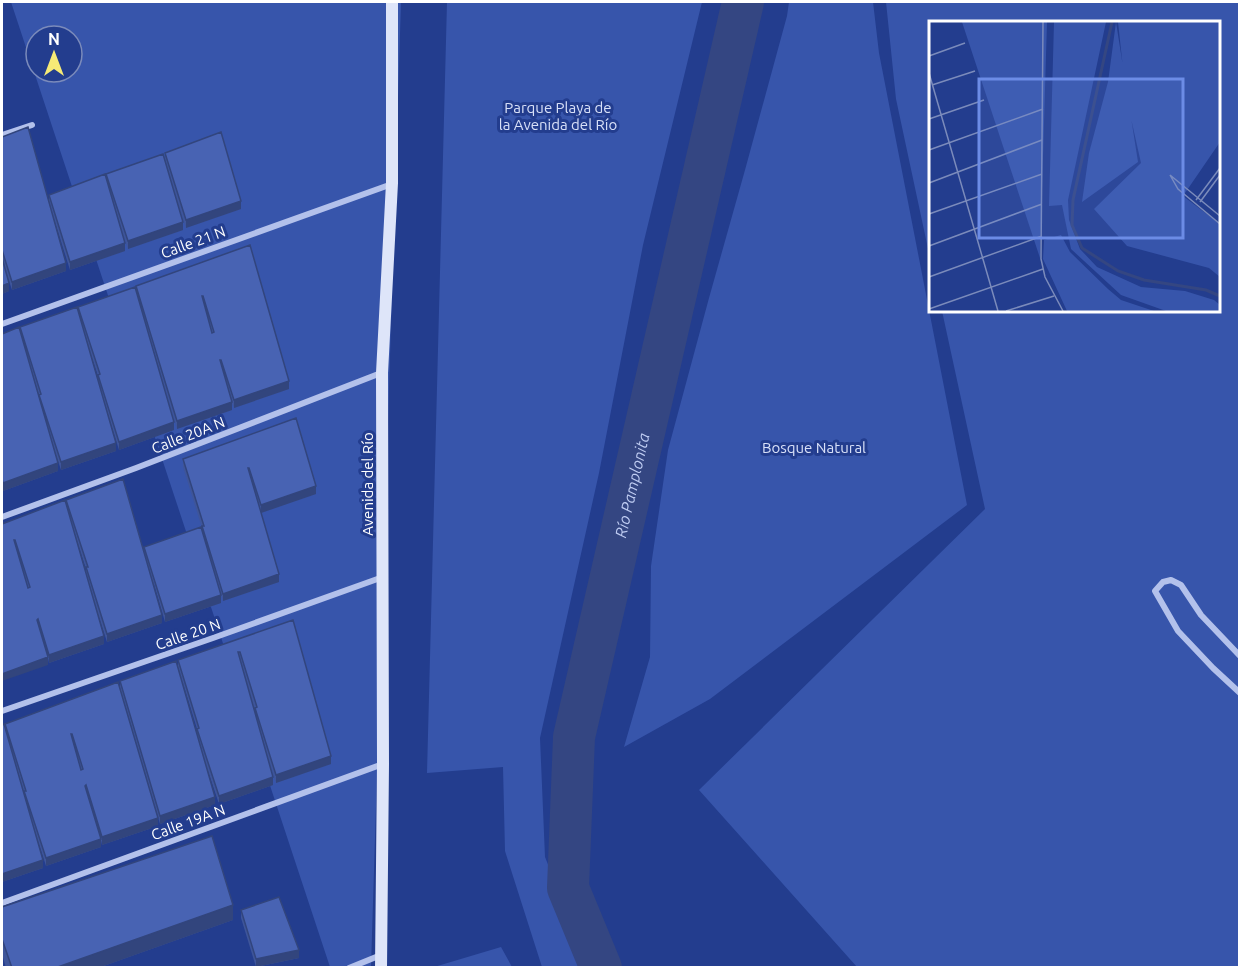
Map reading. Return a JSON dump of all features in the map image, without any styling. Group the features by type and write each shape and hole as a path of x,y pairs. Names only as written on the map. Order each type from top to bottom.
{"main road":[{"name":"Avenida del Río","path":"381,962 382,373 392,183 392,2"}],"street":[{"path":"2,135 32,124"},
{"name":"Calle 21 N","path":"2,324 392,183"},
{"name":"Calle 20A N","path":"2,517 382,373"},
{"name":"Calle 20 N","path":"2,711 383,577"},
{"path":"1239,656 1201,615 1181,585 1171,580 1162,582 1155,591 1178,631 1239,693"},
{"name":"Calle 19A N","path":"2,903 383,764"},
{"path":"349,968 381,962"}],"green space":[{"path":"11,2 401,2 371,967 330,967 38,84 84,84 84,24 24,24 24,41"},
{"name":"Parque Playa de la Avenida del Río","path":"447,2 702,2 643,245 599,473 540,738 545,857 589,967 542,967 505,851 503,767 427,773"},
{"name":"Bosque Natural","path":"789,2 873,2 879,53 967,505 710,699 624,747 650,657 651,566 668,450"},
{"path":"886,2 1239,2 1239,967 857,967 699,790 985,509 942,312 1220,312 1220,21 929,21 929,253 896,99"},
{"path":"501,947 512,967 434,967"}],"building":[{"path":"28,127 66,263 12,282 2,250 2,137"},
{"path":"221,132 241,201 186,220 165,153"},
{"path":"163,154 183,222 128,241 106,174"},
{"path":"105,174 125,243 70,262 49,195"},
{"path":"250,245 289,381 234,400 220,360 232,402 177,421 136,286","holes":["202,296 214,332 212,333"]},
{"path":"2,258 9,283 2,286"},
{"path":"135,287 174,422 119,442 78,307"},
{"path":"77,307 116,443 61,462 20,327"},
{"path":"19,327 58,463 3,483 2,334"},
{"path":"296,418 316,486 261,505 248,468 279,574 223,594 183,459"},
{"path":"123,479 162,615 107,634 66,500"},
{"path":"65,500 104,636 49,655 38,619 48,657 2,674 2,524","holes":["14,540 30,587 28,588"]},
{"path":"201,527 221,595 165,614 144,547"},
{"path":"293,620 331,756 276,775 255,708 257,707 240,652 238,652 273,777 219,796 178,660"},
{"path":"176,661 215,797 160,816 120,681"},
{"path":"118,682 158,818 102,837 86,785 101,839 46,858 5,724","holes":["71,734 83,769 81,770"]},
{"path":"4,724 43,860 2,874 2,725"},
{"path":"212,836 233,905 55,968 12,968 2,939 2,907"},
{"path":"279,897 299,950 256,959 241,910"}],"waterway":[{"name":"Río Pamplonita","path":"601,968 568,888 574,737 743,2"}]}
